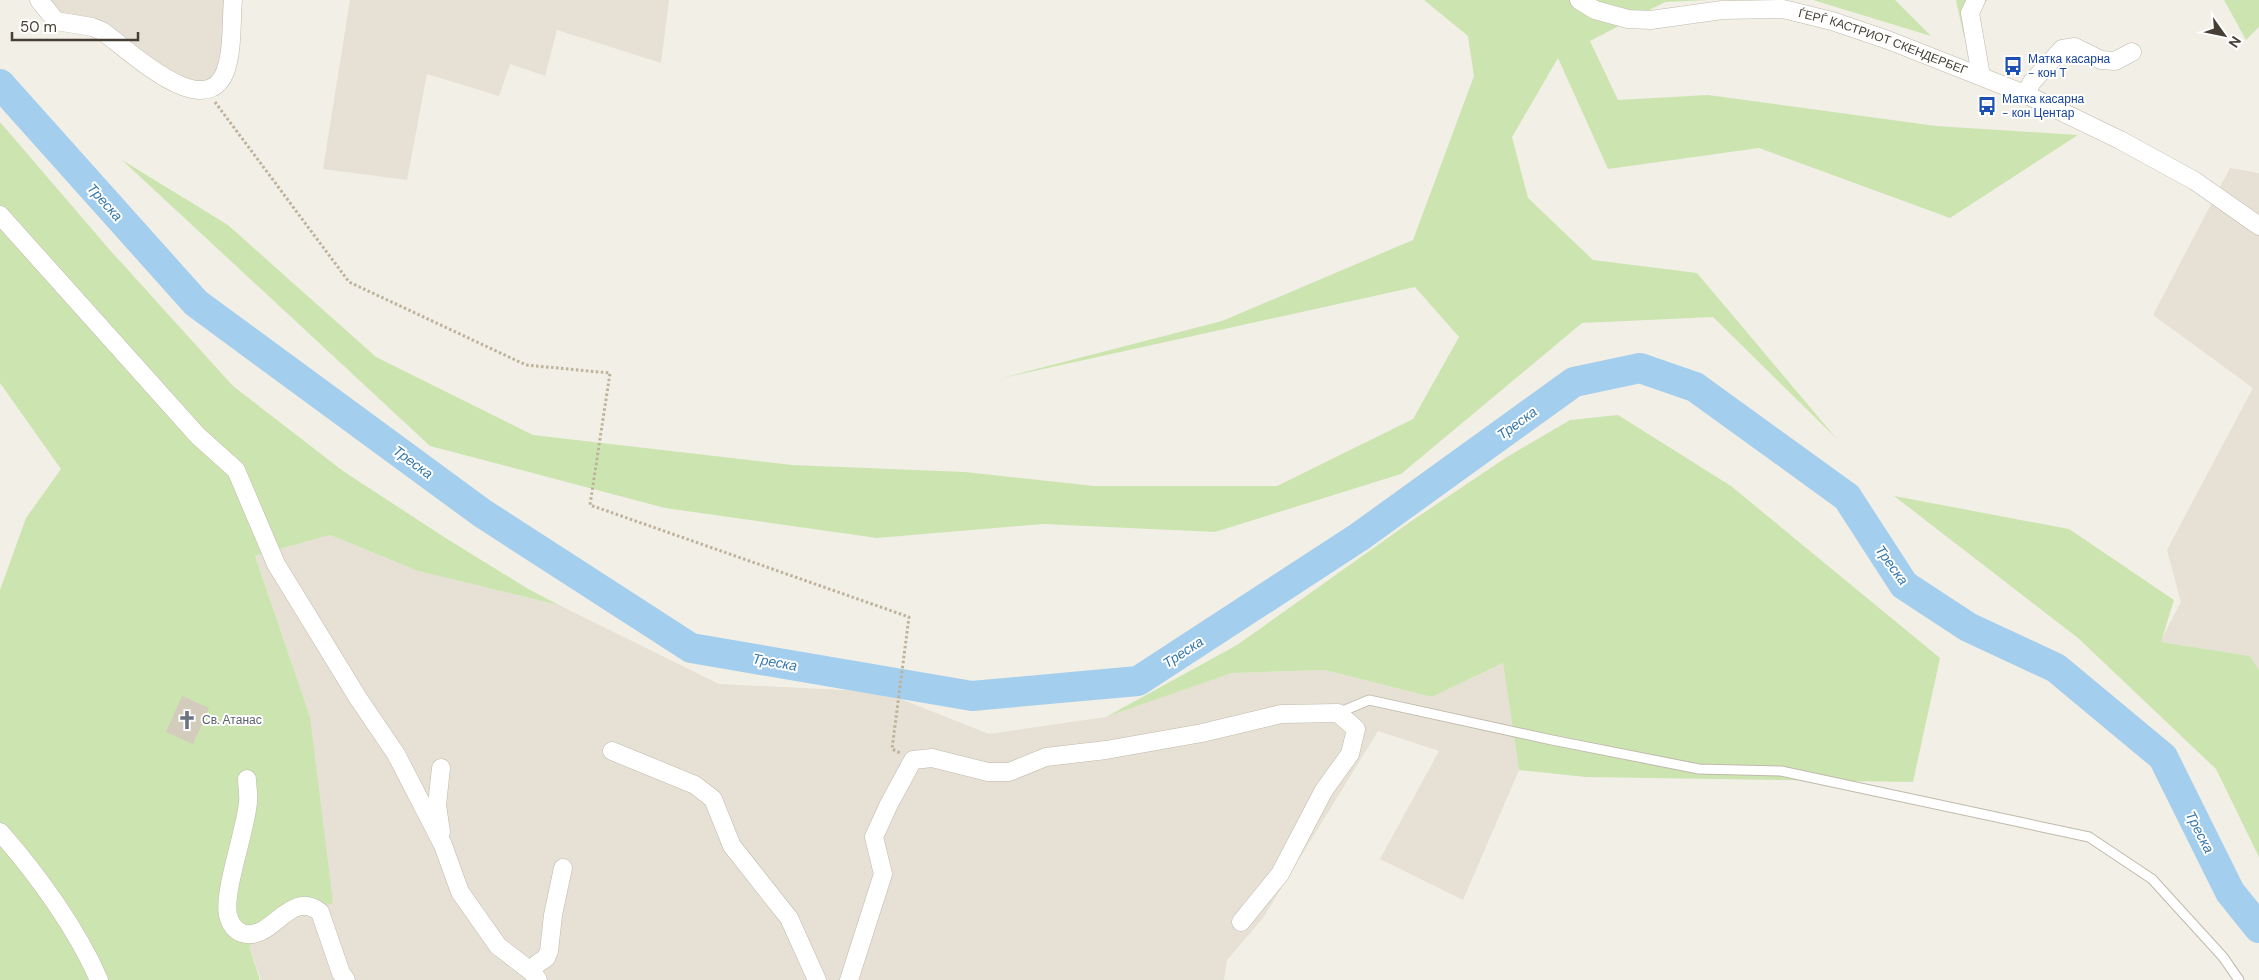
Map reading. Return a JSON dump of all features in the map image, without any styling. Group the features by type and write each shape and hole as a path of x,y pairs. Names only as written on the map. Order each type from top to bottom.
{"street":[{"path":"39,0 56,21 92,27 102,31 166,80 191,88 206,89 220,80 228,63 233,0"},
{"name":"ЃЕРЃ КАСТРИОТ СКЕНДЕРБЕГ","path":"1579,0 1595,10 1628,19 1651,20 1722,10 1783,9 1832,21 1879,37 2025,94 2120,140 2195,181 2259,226"},
{"name":"ЃЕРЃ КАСТРИОТ СКЕНДЕРБЕГ","path":"1976,0 1970,13 1981,76"},
{"path":"2025,94 2032,82 2062,48 2074,46 2101,60 2115,61 2132,52"},
{"path":"0,215 198,436 236,470 261,534 280,571 358,698 396,754 442,846 460,892 468,906 498,946 535,976 537,964 546,958 549,950 553,914 563,868"},
{"path":"849,980 883,874 874,837 889,804 913,760 932,758 988,772 1009,772 1046,757 1106,750 1202,733 1281,714 1338,713 1356,729 1350,754 1324,790 1280,874 1241,922"},
{"path":"612,751 695,785 713,798 732,846 789,918 817,980"},
{"path":"441,768 437,805 442,846"},
{"path":"247,779 248,801 229,896 228,914 233,926 241,932 249,934 261,931 291,910 303,905 312,906 320,912 346,980"},
{"path":"0,832 79,939 99,980"}],"lane":[{"path":"1338,713 1369,700 1699,769 1781,771 2089,837 2152,879 2223,958 2239,980"}],"path":[{"path":"206,89 349,282 526,366 610,373 590,505 909,617 892,746"}],"shaded area":[{"path":"39,0 233,0 228,63 202,90 128,52 66,24"},
{"path":"350,0 669,0 661,63 557,30 545,76 510,64 499,96 427,74 407,180 323,169"},
{"path":"2230,168 2259,173 2259,670 2250,656 2160,642 2181,602 2167,550 2253,388 2153,315"},
{"path":"330,535 418,571 559,605 719,684 883,692 989,734 1106,717 1232,673 1325,670 1432,697 1503,663 1519,770 1463,900 1380,859 1439,751 1378,731 1263,918 1227,960 1224,980 261,980 249,946 303,912 310,717 255,556"}],"green space":[{"path":"1424,0 1709,0 1665,2 1590,41 1618,100 1708,95 1936,126 2078,135 1950,218 1759,148 1608,169 1558,58 1512,137 1528,198 1593,260 1697,273 1836,438 1713,317 1582,323 1401,474 1215,532 1043,524 877,538 665,508 430,446 122,160 228,225 376,357 533,435 792,465 965,472 1094,486 1277,486 1413,419 1459,337 1415,287 1002,378 1222,321 1413,240 1474,76 1468,36"},
{"path":"1813,0 1895,0 1931,36"},
{"path":"1956,0 1987,0 1964,37"},
{"path":"2224,0 2259,0 2259,27 2246,40"},
{"path":"0,122 109,249 233,386 343,471 444,537 530,590 559,605 418,571 330,535 255,556 310,717 333,903 303,912 249,946 260,980 0,980 0,590 26,518 61,469 0,383"},
{"path":"1618,415 1731,486 1940,658 1913,782 1586,777 1519,770 1503,663 1432,697 1325,670 1232,673 1106,717 1237,645 1413,520 1507,457 1570,420"},
{"path":"1894,496 2069,529 2174,600 2161,642 2250,656 2259,670 2259,857 2216,769 2078,638"}],"building":[{"name":"Св. Атанас","path":"182,696 209,708 193,744 166,732"}],"waterway":[{"name":"Треска","path":"0,84 196,303 482,513 691,648 972,696 1138,681 1359,537 1574,382 1640,368 1695,387 1847,497 1904,585 1968,627 2056,668 2163,757 2230,892 2259,928"}],"place":[{"name":"Матка касарна - кон Т","path":"2013,66"},
{"name":"Матка касарна - кон Центар","path":"1987,106"},
{"name":"Св. Атанас","path":"187,720"}]}
